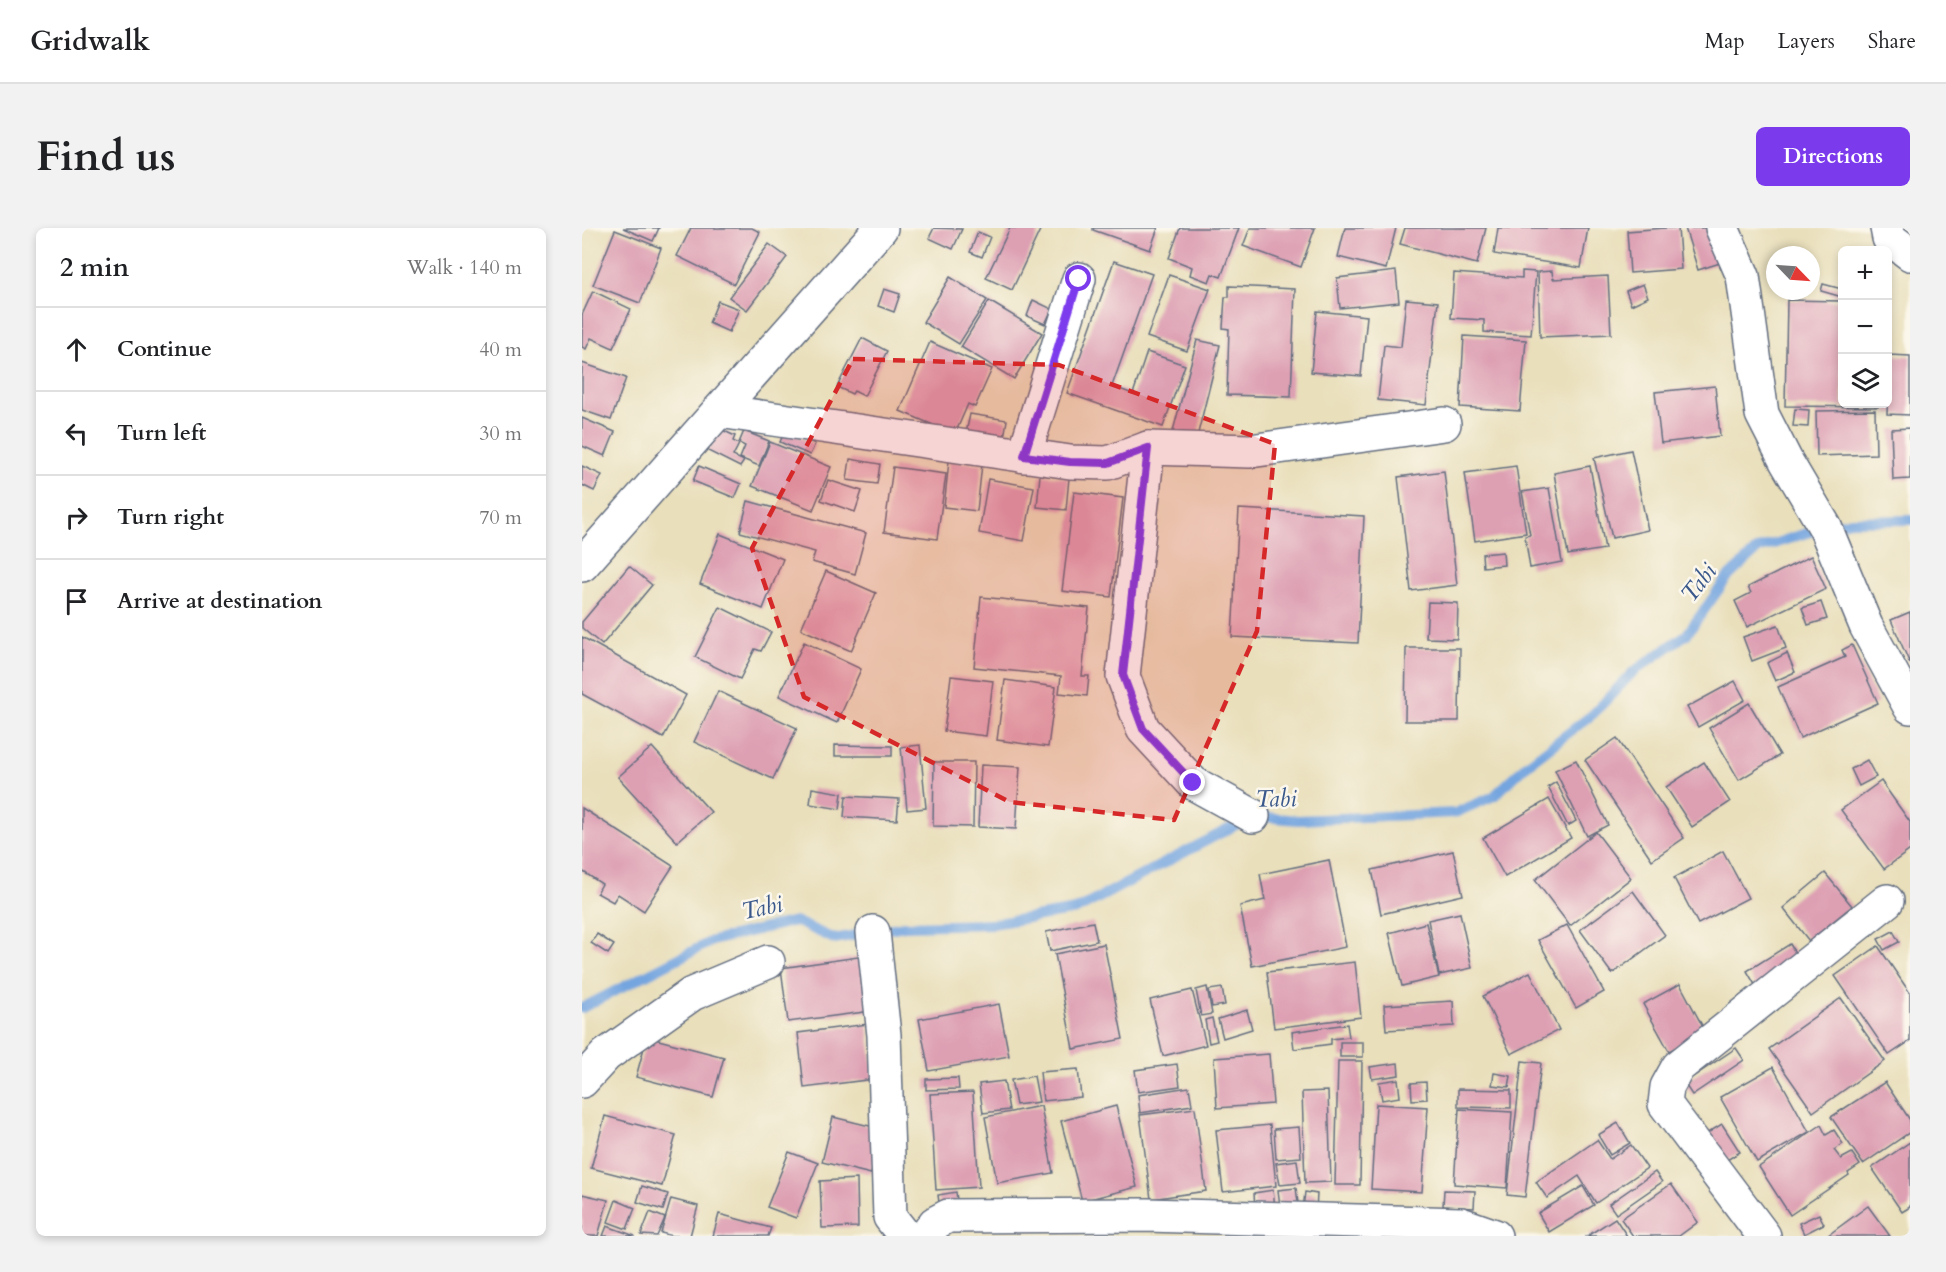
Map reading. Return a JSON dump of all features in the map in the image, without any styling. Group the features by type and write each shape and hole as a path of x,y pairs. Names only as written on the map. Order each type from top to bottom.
{"street":[{"path":"582,565 881,228"},
{"path":"1722,228 1743,276 1762,414 1786,461 1825,527 1866,626 1910,707"},
{"path":"1887,228 1889,238 1910,254"},
{"path":"1024,456 1079,279"},
{"path":"719,411 1024,456 1070,462 1108,463 1148,448 1250,451 1444,424"},
{"path":"1148,448 1123,675 1143,729 1193,783 1253,816"},
{"path":"1764,1236 1665,1104 1667,1087 1678,1067 1887,902"},
{"path":"873,932 884,1035 890,1217 905,1236"},
{"path":"582,1081 606,1054 692,994 768,962"},
{"path":"926,1236 934,1223 948,1216 1146,1215 1461,1224 1496,1236"}],"highlighted area":[{"path":"853,359 1059,365 1275,444 1257,631 1174,820 1010,802 804,697 752,548"}],"building":[{"path":"623,228 659,228 653,241"},
{"path":"691,228 752,228 760,232 734,284 677,256"},
{"path":"934,228 962,229 953,249 929,238"},
{"path":"1010,228 1041,228 1012,290 986,278"},
{"path":"1093,228 1158,228 1150,250 1093,230"},
{"path":"1180,228 1239,228 1221,277 1212,274 1209,282 1190,275 1192,267 1169,258"},
{"path":"1250,228 1315,228 1301,267 1243,246"},
{"path":"1345,228 1396,228 1386,269 1338,257"},
{"path":"1405,228 1486,228 1477,264 1400,244"},
{"path":"1498,228 1588,228 1581,268 1494,254"},
{"path":"1678,228 1681,269 1630,273 1627,231"},
{"path":"1685,228 1709,228 1720,263 1698,270"},
{"path":"615,230 661,248 640,303 593,285"},
{"path":"978,232 990,237 982,257 970,252"},
{"path":"769,244 787,257 747,310 729,297"},
{"path":"1114,261 1152,274 1112,386 1133,394 1147,352 1185,365 1163,427 1067,393"},
{"path":"1396,271 1399,302 1340,308 1337,278"},
{"path":"1522,271 1536,272 1531,335 1484,332 1484,320 1451,318 1454,273 1522,278"},
{"path":"1552,271 1553,279 1608,276 1611,334 1540,337 1538,272"},
{"path":"1169,275 1210,289 1187,351 1147,337"},
{"path":"950,277 987,300 959,344 923,322"},
{"path":"1643,284 1648,297 1631,305 1626,291"},
{"path":"1823,284 1838,288 1838,296 1821,291"},
{"path":"1229,286 1295,289 1291,397 1227,395 1229,329 1223,328 1225,297 1229,297"},
{"path":"884,289 900,294 894,312 878,306"},
{"path":"593,291 631,309 613,348 591,338 586,349 582,347 582,315"},
{"path":"1406,299 1438,302 1426,405 1378,400 1384,345 1401,347"},
{"path":"1033,300 1052,309 1045,324 1027,316"},
{"path":"1787,300 1838,301 1838,407 1785,406"},
{"path":"718,301 739,309 729,332 709,323"},
{"path":"989,301 1042,333 1014,379 961,347"},
{"path":"1317,311 1367,316 1361,376 1311,372"},
{"path":"1464,336 1526,340 1520,411 1460,407"},
{"path":"862,338 887,351 864,396 854,391 852,394 837,387"},
{"path":"1197,340 1220,345 1197,437 1173,431"},
{"path":"930,342 992,369 975,407 968,404 955,434 900,411"},
{"path":"1892,355 1910,356 1910,415 1887,414 1887,408 1892,408"},
{"path":"582,363 626,378 611,420 582,410"},
{"path":"1715,386 1720,436 1661,443 1655,392"},
{"path":"1795,409 1809,410 1808,427 1793,426"},
{"path":"1875,410 1876,454 1817,456 1816,411"},
{"path":"970,414 1007,420 1003,444 965,438"},
{"path":"582,418 615,432 605,456 582,446"},
{"path":"1910,428 1910,479 1893,480 1891,429"},
{"path":"720,429 735,436 733,441 739,444 733,456 744,461 740,467 708,451"},
{"path":"785,430 815,444 810,455 780,442"},
{"path":"744,431 769,441 759,466 740,458 745,446 739,443"},
{"path":"770,442 831,467 813,510 752,486"},
{"path":"1631,450 1648,530 1612,538 1594,458"},
{"path":"850,459 880,464 877,484 847,480"},
{"path":"949,461 982,464 977,511 944,507"},
{"path":"582,466 602,475 594,491 582,485"},
{"path":"699,466 741,484 735,498 693,481"},
{"path":"1516,466 1526,533 1475,541 1465,473"},
{"path":"1590,466 1605,549 1568,555 1554,473"},
{"path":"893,467 946,474 937,539 884,532"},
{"path":"1444,471 1457,585 1411,591 1398,477"},
{"path":"1040,475 1069,478 1066,510 1037,507"},
{"path":"988,479 1034,487 1024,541 979,533"},
{"path":"828,480 862,491 855,512 821,500"},
{"path":"1549,488 1562,562 1530,568 1525,536 1530,535 1522,492"},
{"path":"1074,492 1123,498 1111,597 1062,591"},
{"path":"748,501 866,533 855,574 812,562 815,552 740,532"},
{"path":"1239,509 1364,516 1358,643 1232,637"},
{"path":"720,534 783,559 763,609 700,584"},
{"path":"1503,552 1504,565 1483,567 1482,554"},
{"path":"1811,556 1826,589 1747,627 1735,601 1751,593 1748,587"},
{"path":"629,566 652,585 602,645 582,628 582,622"},
{"path":"826,571 876,593 851,651 801,629"},
{"path":"981,597 1089,608 1082,676 1089,676 1087,696 1059,693 1061,676 974,667"},
{"path":"1428,602 1458,603 1457,639 1426,638"},
{"path":"1821,602 1827,619 1808,625 1802,608"},
{"path":"720,607 771,632 761,651 755,649 740,679 695,657"},
{"path":"1910,612 1910,664 1891,620"},
{"path":"1778,625 1786,648 1752,661 1743,637"},
{"path":"582,637 686,695 663,738 582,694"},
{"path":"804,642 861,669 837,723 779,696"},
{"path":"1852,645 1878,703 1800,738 1778,687 1845,657 1842,650"},
{"path":"1406,648 1460,648 1459,721 1405,721"},
{"path":"1787,653 1795,672 1775,681 1767,663"},
{"path":"951,676 993,681 986,736 944,731"},
{"path":"1005,680 1056,687 1048,747 997,740"},
{"path":"1735,681 1745,700 1698,727 1687,707"},
{"path":"718,691 797,728 773,779 694,742"},
{"path":"1749,703 1780,755 1739,780 1709,728"},
{"path":"1617,738 1684,838 1652,860 1585,760"},
{"path":"835,745 892,746 892,756 835,756"},
{"path":"920,745 926,808 907,810 901,747"},
{"path":"652,747 711,812 677,842 618,777"},
{"path":"1576,760 1608,825 1587,836 1555,770"},
{"path":"1867,760 1876,777 1859,786 1851,769"},
{"path":"934,762 974,762 973,827 933,826"},
{"path":"1704,762 1730,802 1692,827 1666,787"},
{"path":"981,765 1020,767 1016,829 978,827"},
{"path":"1881,781 1910,822 1910,850 1884,869 1841,810"},
{"path":"1556,782 1576,821 1568,826 1548,787"},
{"path":"812,788 842,793 840,809 810,804"},
{"path":"846,796 899,799 897,820 844,817"},
{"path":"1549,799 1571,838 1505,877 1483,838"},
{"path":"582,808 673,866 644,911 618,894 613,902 597,893 602,884 582,871"},
{"path":"1596,832 1631,878 1570,926 1535,880"},
{"path":"1453,851 1463,895 1381,914 1372,870"},
{"path":"1723,851 1748,898 1698,924 1674,878"},
{"path":"1329,860 1346,947 1252,966 1240,906 1265,900 1260,874"},
{"path":"1825,873 1852,906 1809,941 1783,908"},
{"path":"1633,891 1665,935 1612,974 1580,930"},
{"path":"1460,913 1472,968 1439,975 1428,920"},
{"path":"1093,922 1097,941 1050,951 1046,932"},
{"path":"1426,923 1439,977 1402,986 1389,933"},
{"path":"1567,925 1604,992 1576,1008 1538,940"},
{"path":"1893,931 1899,942 1884,950 1878,939"},
{"path":"597,934 614,945 608,954 591,943"},
{"path":"1104,944 1123,1039 1073,1049 1055,954"},
{"path":"1790,944 1801,963 1758,990 1747,971"},
{"path":"1878,946 1910,993 1910,1041 1889,1055 1835,976"},
{"path":"865,956 872,1011 788,1022 781,968"},
{"path":"1355,962 1361,1017 1274,1028 1267,972"},
{"path":"1530,972 1559,1030 1511,1054 1483,996"},
{"path":"1680,984 1705,1031 1669,1051 1643,1004"},
{"path":"1207,987 1212,1014 1201,1016 1196,990"},
{"path":"1222,988 1225,1005 1212,1007 1209,990"},
{"path":"1192,990 1206,1045 1163,1056 1150,1000"},
{"path":"1841,998 1885,1061 1813,1112 1769,1049"},
{"path":"1453,1001 1454,1026 1386,1030 1384,1005"},
{"path":"999,1004 1009,1056 929,1071 919,1019"},
{"path":"1247,1010 1252,1029 1223,1038 1218,1019"},
{"path":"1212,1018 1217,1041 1209,1043 1205,1020"},
{"path":"868,1024 874,1079 804,1088 798,1033"},
{"path":"1347,1024 1349,1037 1331,1039 1331,1044 1294,1049 1292,1032"},
{"path":"647,1037 724,1057 713,1097 636,1077"},
{"path":"1340,1042 1363,1042 1363,1057 1340,1057"},
{"path":"1736,1048 1744,1060 1692,1095 1684,1083"},
{"path":"1269,1054 1273,1104 1217,1108 1214,1058"},
{"path":"1338,1061 1362,1061 1360,1185 1335,1185"},
{"path":"1522,1061 1541,1063 1525,1197 1507,1195"},
{"path":"1398,1063 1399,1075 1372,1079 1370,1067"},
{"path":"1177,1064 1180,1086 1138,1092 1135,1070"},
{"path":"1773,1067 1809,1132 1757,1162 1720,1097"},
{"path":"1078,1069 1081,1097 1043,1101 1040,1072"},
{"path":"1494,1073 1511,1076 1509,1087 1492,1085"},
{"path":"1034,1076 1039,1102 1016,1105 1011,1080"},
{"path":"958,1078 959,1089 926,1090 926,1079"},
{"path":"1398,1079 1400,1097 1382,1100 1379,1082"},
{"path":"1004,1081 1009,1110 983,1113 979,1084"},
{"path":"1426,1082 1427,1099 1412,1100 1411,1083"},
{"path":"1885,1082 1910,1120 1910,1132 1863,1164 1831,1117"},
{"path":"1189,1087 1192,1105 1140,1113 1138,1095"},
{"path":"1458,1089 1511,1090 1511,1108 1458,1107"},
{"path":"1328,1091 1331,1182 1305,1183 1302,1092"},
{"path":"973,1092 979,1187 936,1190 930,1094"},
{"path":"1376,1104 1428,1107 1422,1192 1371,1189"},
{"path":"1041,1106 1053,1173 997,1183 985,1117"},
{"path":"1116,1106 1137,1187 1082,1201 1061,1121"},
{"path":"1195,1108 1206,1191 1151,1199 1140,1115"},
{"path":"1459,1109 1512,1112 1507,1188 1454,1184"},
{"path":"605,1116 676,1135 662,1186 591,1168"},
{"path":"833,1117 882,1129 871,1174 822,1162"},
{"path":"1618,1123 1630,1143 1610,1155 1598,1135"},
{"path":"1722,1124 1740,1152 1719,1165 1701,1137"},
{"path":"1270,1125 1276,1186 1223,1192 1216,1130"},
{"path":"1821,1125 1826,1135 1834,1130 1843,1144 1834,1150 1841,1159 1852,1153 1860,1165 1790,1215 1759,1167"},
{"path":"1299,1127 1301,1157 1276,1159 1274,1129"},
{"path":"1597,1140 1610,1159 1631,1145 1647,1168 1596,1203 1579,1176 1547,1198 1536,1182"},
{"path":"1910,1142 1910,1207 1902,1212 1872,1168"},
{"path":"789,1152 818,1163 796,1218 767,1207"},
{"path":"1297,1160 1300,1183 1280,1185 1276,1163"},
{"path":"1655,1172 1662,1182 1616,1214 1609,1204"},
{"path":"857,1179 858,1227 822,1228 820,1181"},
{"path":"1671,1184 1698,1222 1679,1236 1633,1236 1621,1219"},
{"path":"642,1186 668,1194 663,1210 637,1202"},
{"path":"1583,1186 1594,1205 1549,1232 1538,1213"},
{"path":"1296,1188 1298,1203 1280,1206 1278,1190"},
{"path":"1273,1190 1275,1207 1255,1209 1254,1193"},
{"path":"1444,1190 1475,1191 1474,1208 1443,1206"},
{"path":"956,1192 958,1208 940,1210 938,1195"},
{"path":"1305,1192 1317,1194 1316,1210 1303,1209"},
{"path":"582,1194 608,1200 598,1236 582,1236"},
{"path":"671,1199 698,1206 690,1236 661,1233"},
{"path":"616,1200 635,1208 627,1229 608,1222"},
{"path":"1868,1206 1890,1236 1827,1236"},
{"path":"650,1212 665,1218 657,1236 641,1235"},
{"path":"719,1214 771,1228 768,1236 713,1236"},
{"path":"1819,1214 1824,1224 1804,1234 1799,1223"},
{"path":"1615,1218 1627,1236 1587,1236"},
{"path":"607,1226 635,1236 603,1236"}],"waterway":[{"name":"Tabi","path":"582,1008 712,941 795,921 834,939 904,926 992,924 1076,910 1253,816 1298,820 1455,813 1494,796 1528,764 1593,714 1633,672 1687,634 1727,578 1758,549 1851,521 1910,520"}],"route":[{"path":"1079,279 1024,456 1070,462 1108,463 1148,448 1123,675 1143,729 1193,783"}]}
